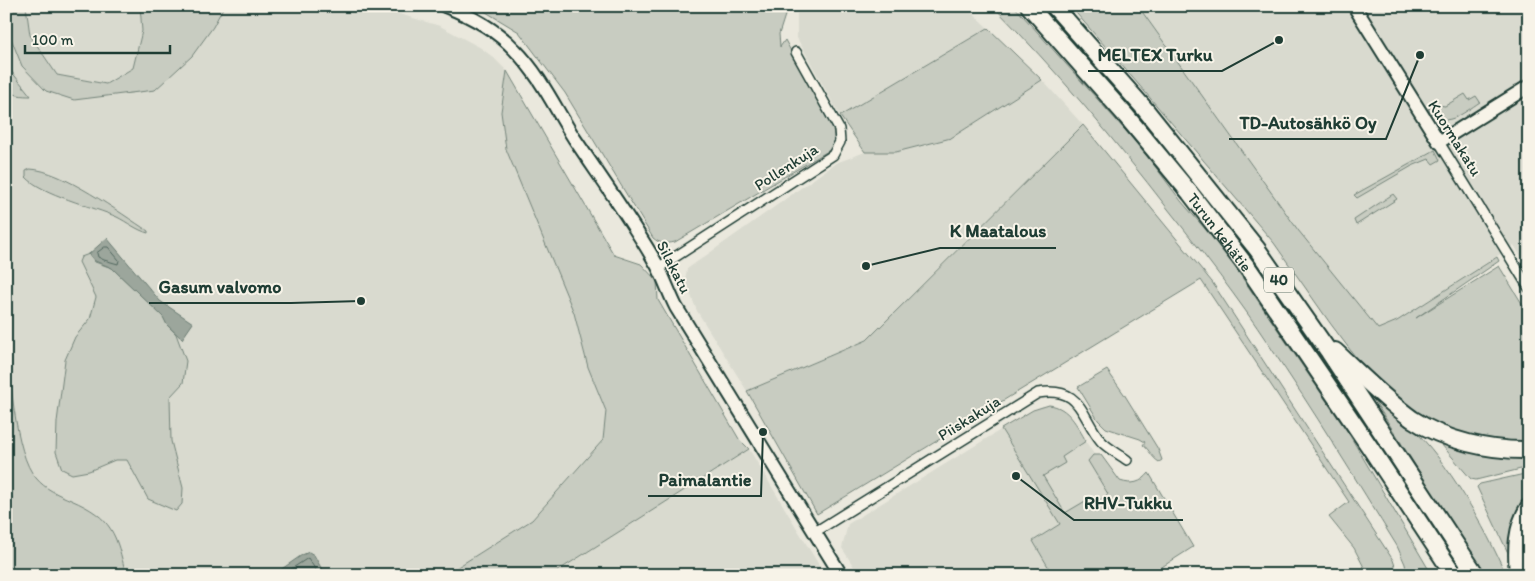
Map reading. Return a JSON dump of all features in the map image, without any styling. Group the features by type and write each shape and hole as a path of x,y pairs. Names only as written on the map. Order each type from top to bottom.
{"highway":[{"name":"Turun kehätie","path":"1029,6 1127,116 1250,271 1454,575"},
{"name":"Turun kehätie","path":"1054,6 1144,108 1257,249 1317,335 1476,575"},
{"path":"1317,335 1371,386 1414,420 1442,434 1488,448 1529,450"},
{"path":"1518,575 1517,537 1529,507"},
{"path":"1436,547 1447,575"}],"street":[{"name":"Silakatu","path":"445,6 487,26 514,48 529,64 658,268 676,307 841,575"},
{"name":"Kuormakatu","path":"1354,6 1529,288"},
{"name":"Pollenkuja","path":"658,268 833,155 840,142 839,129 796,52"},
{"path":"1439,142 1529,86"},
{"name":"Piiskakuja","path":"815,532 1038,393 1050,391 1064,394 1078,404 1102,442 1126,460"}],"shaded area":[{"path":"6,6 26,6 30,35 57,75 106,84 133,68 142,31 140,6 224,6 213,27 192,56 155,90 74,100 46,91 22,66 6,26"},
{"path":"26,6 140,6 142,31 133,68 106,84 57,75 30,35"},
{"path":"224,6 372,6 440,26 481,48 507,71 501,112 574,313 588,367 606,411 603,440 532,520 445,575 6,575 6,26 46,91 155,90 213,27"},
{"path":"476,6 788,6 779,34 780,47 785,40 833,129 834,144 828,151 675,242 661,242 653,238 565,93 519,32"},
{"path":"797,6 965,6 988,28 840,116 797,38"},
{"path":"993,6 1014,6 1142,149 1181,201 1224,251 1349,434 1432,575 1407,575 1405,564 1397,546 1302,395 1233,293 1105,130 1062,80"},
{"path":"1070,6 1138,6 1298,230 1378,329 1397,321 1497,257 1499,261 1416,318 1499,266 1529,315 1529,443 1511,443 1452,431 1428,421 1411,411 1372,379 1274,243"},
{"path":"1138,6 1529,6 1529,269 1514,245 1397,321 1378,330 1298,230"},
{"path":"988,28 1042,80 951,138 896,152 865,152 840,116"},
{"path":"6,66 31,96 21,96 8,91 6,88"},
{"path":"507,71 614,255 641,264 657,281 658,300 739,439 749,449 551,575 445,575 532,520 603,440 606,411 588,367 574,313 506,149 501,112"},
{"path":"1042,80 1083,125 867,340 747,391 697,311 685,280 687,269 836,163 865,152 896,152 951,138"},
{"path":"1465,94 1469,100 1476,96 1480,102 1453,118 1447,120 1440,119 1434,116 1428,109 1438,105 1445,106"},
{"path":"1083,125 1212,282 1393,560 1398,575 1368,575 1354,548 1329,517 1349,502 1201,280 817,514 747,391 867,340"},
{"path":"1435,150 1440,160 1433,164 1429,159 1412,166 1357,198 1354,195"},
{"path":"30,169 43,171 74,184 148,231 148,233 117,217 43,189 26,177 26,171"},
{"path":"1393,194 1397,199 1356,225 1354,220"},
{"path":"89,254 95,262 112,268 164,317 167,325 176,334 186,361 183,383 170,397 171,441 183,488 182,504 176,511 148,499 127,460 115,460 89,471 72,474 62,469 56,452 57,422 65,360 75,337 90,319 96,297 79,262 81,257"},
{"path":"6,335 14,410 23,450 29,466 36,478 48,488 85,507 104,521 115,538 126,575 6,575 6,473 10,467 6,436"},
{"path":"1107,370 1158,449 1162,460 1159,462 1143,445 1145,442 1106,428 1098,420 1078,387"},
{"path":"1370,394 1410,426 1438,457 1477,516 1506,575 1485,575"},
{"path":"1049,405 1062,409 1067,413 1086,441 1062,457 1065,463 1043,476 1065,513 1087,500 1091,505 1108,494 1088,461 1093,455 1101,455 1120,481 1136,482 1143,479 1149,473 1193,547 1154,572 1155,575 1053,575 1033,541 1060,524 1001,429 1033,410"},
{"path":"1043,406 1054,406 1069,415 1116,489 1033,541 1053,575 859,575 842,548 848,524 1033,410"},
{"path":"1435,437 1529,455 1529,467 1476,480 1471,479"},
{"path":"749,449 825,575 551,575"},
{"path":"1529,473 1529,496 1520,508 1509,555 1477,487 1480,484"}],"water":[{"path":"107,238 160,301 193,323 182,339 167,325 163,317 112,268 95,261 89,254"},
{"path":"309,552 314,555 325,575 273,575 302,555"}],"place":[{"name":"MELTEX Turku","path":"1279,40"},
{"name":"TD-Autosähkö Oy","path":"1420,55"},
{"name":"K Maatalous","path":"866,266"},
{"name":"Gasum valvomo","path":"361,301"},
{"name":"Paimalantie","path":"763,432"},
{"name":"RHV-Tukku","path":"1016,476"}]}
